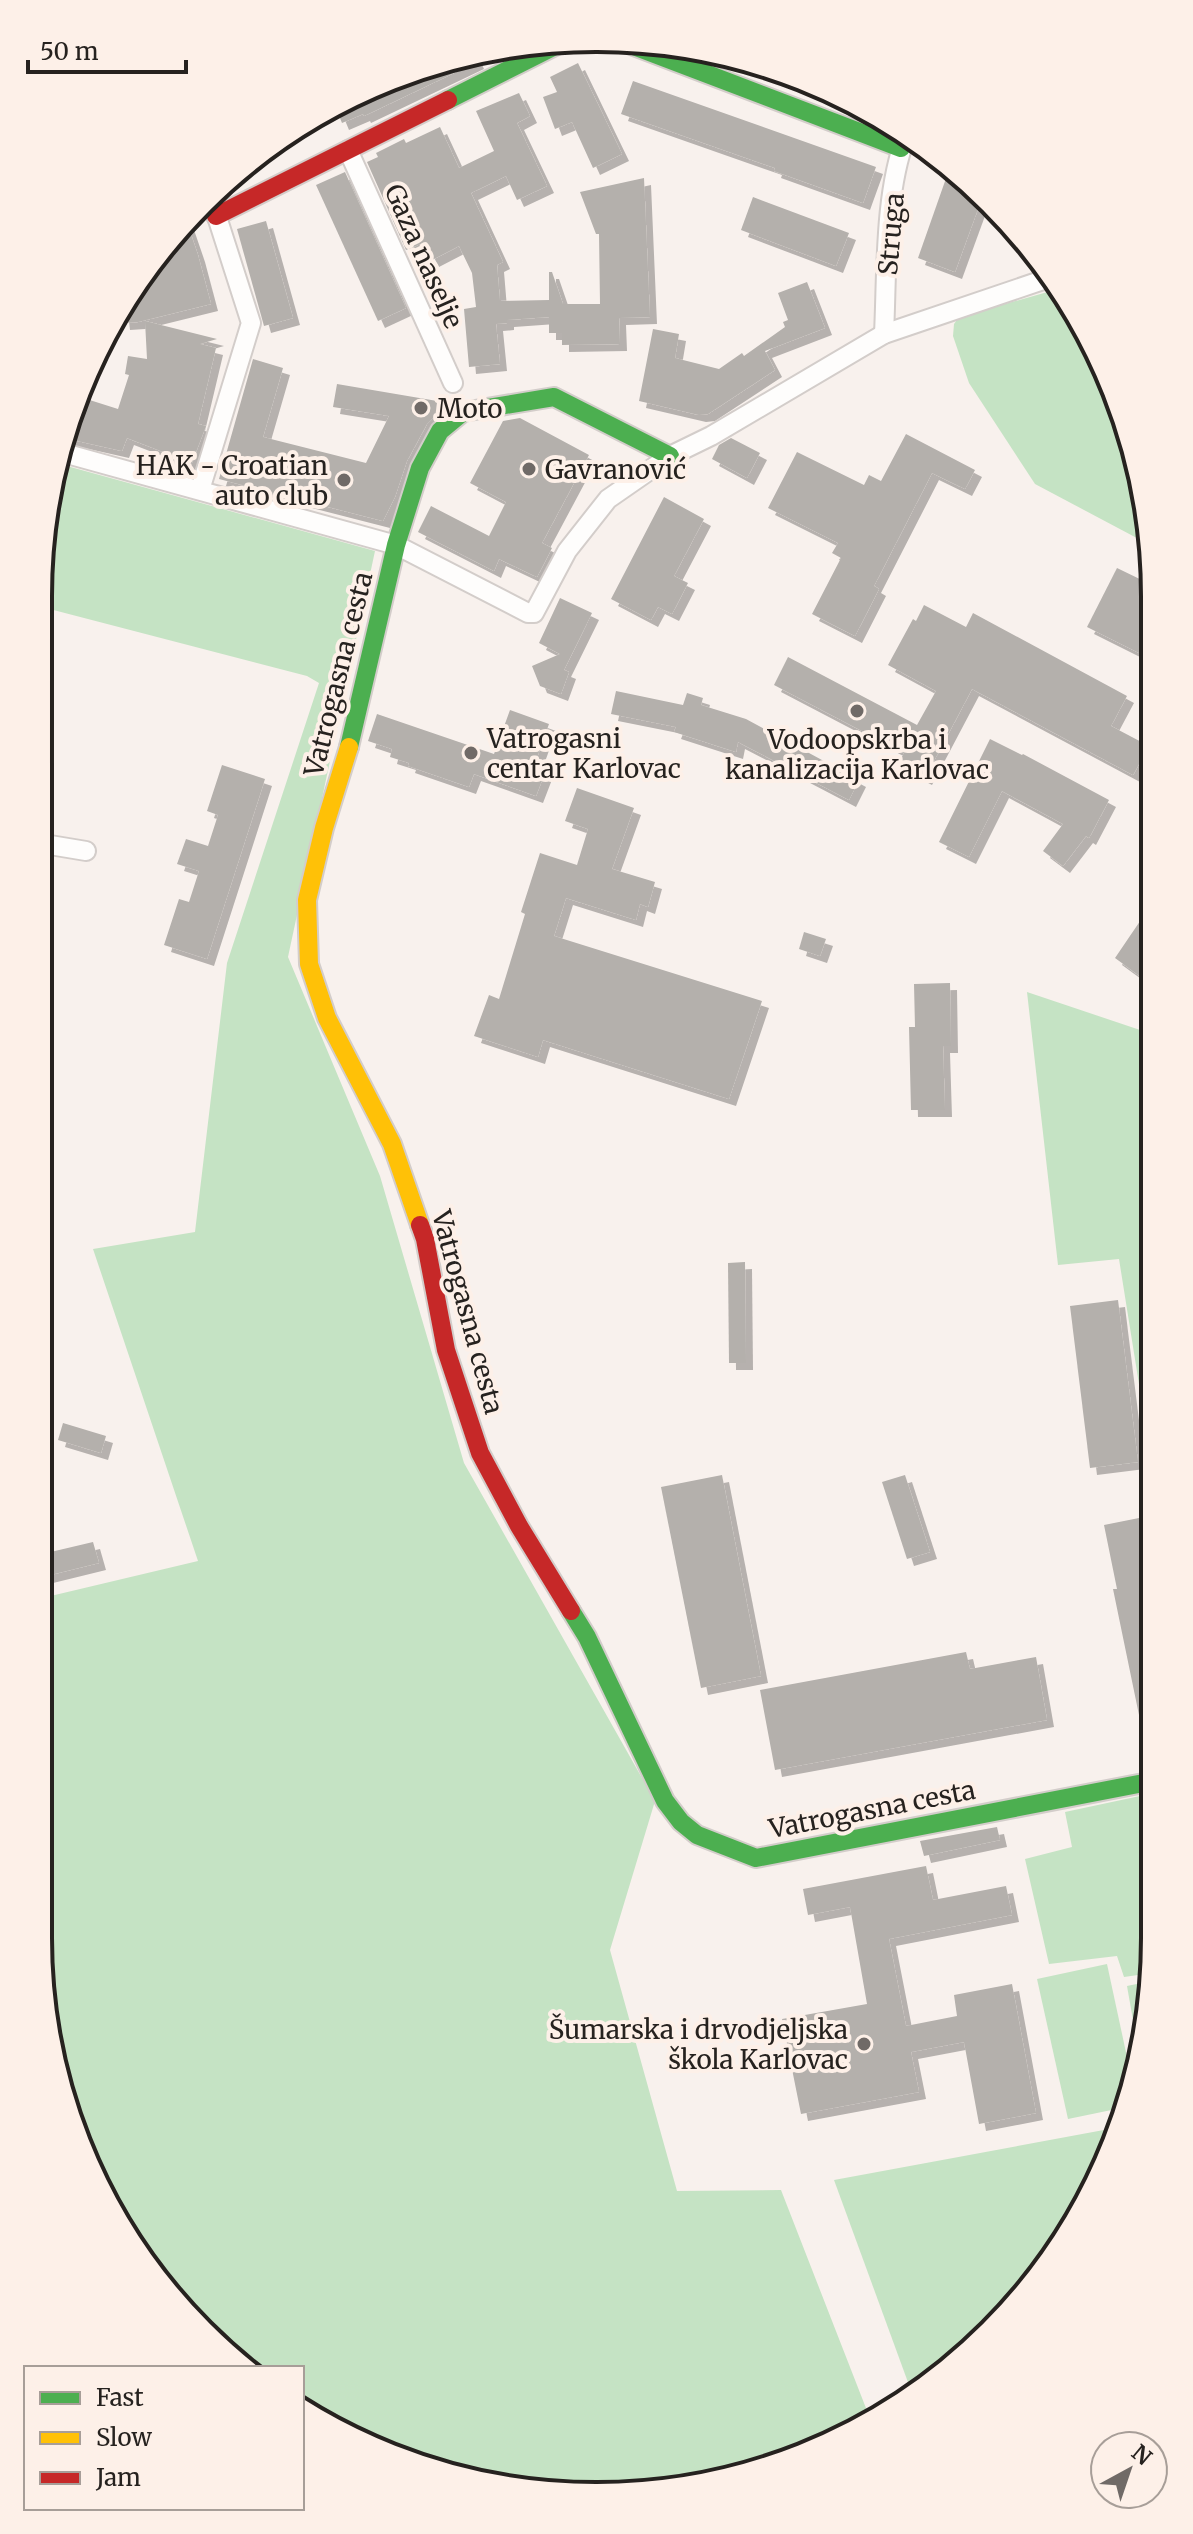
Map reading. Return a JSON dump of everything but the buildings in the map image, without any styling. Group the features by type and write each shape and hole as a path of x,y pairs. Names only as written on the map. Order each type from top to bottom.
{"street":[{"path":"216,216 535,56"},
{"path":"665,57 885,135"},
{"name":"Struga","path":"884,334 889,219 903,147"},
{"name":"Gaza naselje","path":"348,150 453,383"},
{"path":"200,490 251,323 214,208"},
{"path":"71,455 396,545 528,613 534,613 567,551 608,499 670,456 711,436 884,334 1040,281"},
{"name":"Vatrogasna cesta","path":"670,456 554,397 463,412 440,431 420,468 396,545 345,764 324,828 307,900 309,964 327,1018 392,1144 425,1239 446,1350 480,1453 519,1526 587,1637 665,1801 681,1822 697,1835 756,1858 1141,1784"},
{"path":"52,845 86,851"}],"green space":[{"path":"1048,292 1068,324 1100,388 1131,490 1137,538 1035,484 969,383 953,336 954,324 959,317"},
{"path":"68,466 375,551 288,957 380,1176 464,1463 655,1801 610,1950 677,2191 781,2190 867,2410 805,2441 703,2472 596,2482 490,2472 388,2441 304,2396 304,2366 261,2366 237,2347 187,2297 144,2240 93,2146 62,2044 52,1938 52,1596 198,1561 93,1249 195,1232 227,963 319,683 307,676 52,610 57,525"},
{"path":"1027,992 1141,1030 1141,1397 1119,1259 1058,1265"},
{"path":"1141,1796 1140,1975 1124,1977 1117,1956 1049,1964 1025,1859 1072,1847 1065,1812"},
{"path":"1107,1964 1127,2058 1113,2110 1068,2119 1037,1979"},
{"path":"1139,1984 1134,2025 1127,1986"},
{"path":"1106,2130 1068,2210 1028,2269 982,2323 908,2383 834,2180"}],"traffic: fast":[{"path":"448,100 536,56"},
{"path":"660,56 901,148"},
{"path":"349,747 396,545 420,468 440,431 463,412 554,397 670,456"},
{"path":"571,1611 587,1637 665,1801 681,1822 697,1835 756,1858 1141,1784"}],"traffic: slow":[{"path":"349,747 324,828 307,900 309,964 327,1018 392,1144 420,1225"}],"traffic: jam":[{"path":"216,216 448,100"},
{"path":"420,1225 446,1350 480,1453 519,1526 571,1611"}],"place":[{"name":"Moto","path":"421,408"},
{"name":"Gavranović","path":"529,469"},
{"name":"HAK - Croatian auto club","path":"344,480"},
{"name":"Vodoopskrba i kanalizacija Karlovac","path":"857,711"},
{"name":"Vatrogasni centar Karlovac","path":"471,753"},
{"name":"Šumarska i drvodjeljska škola Karlovac","path":"864,2044"}]}
